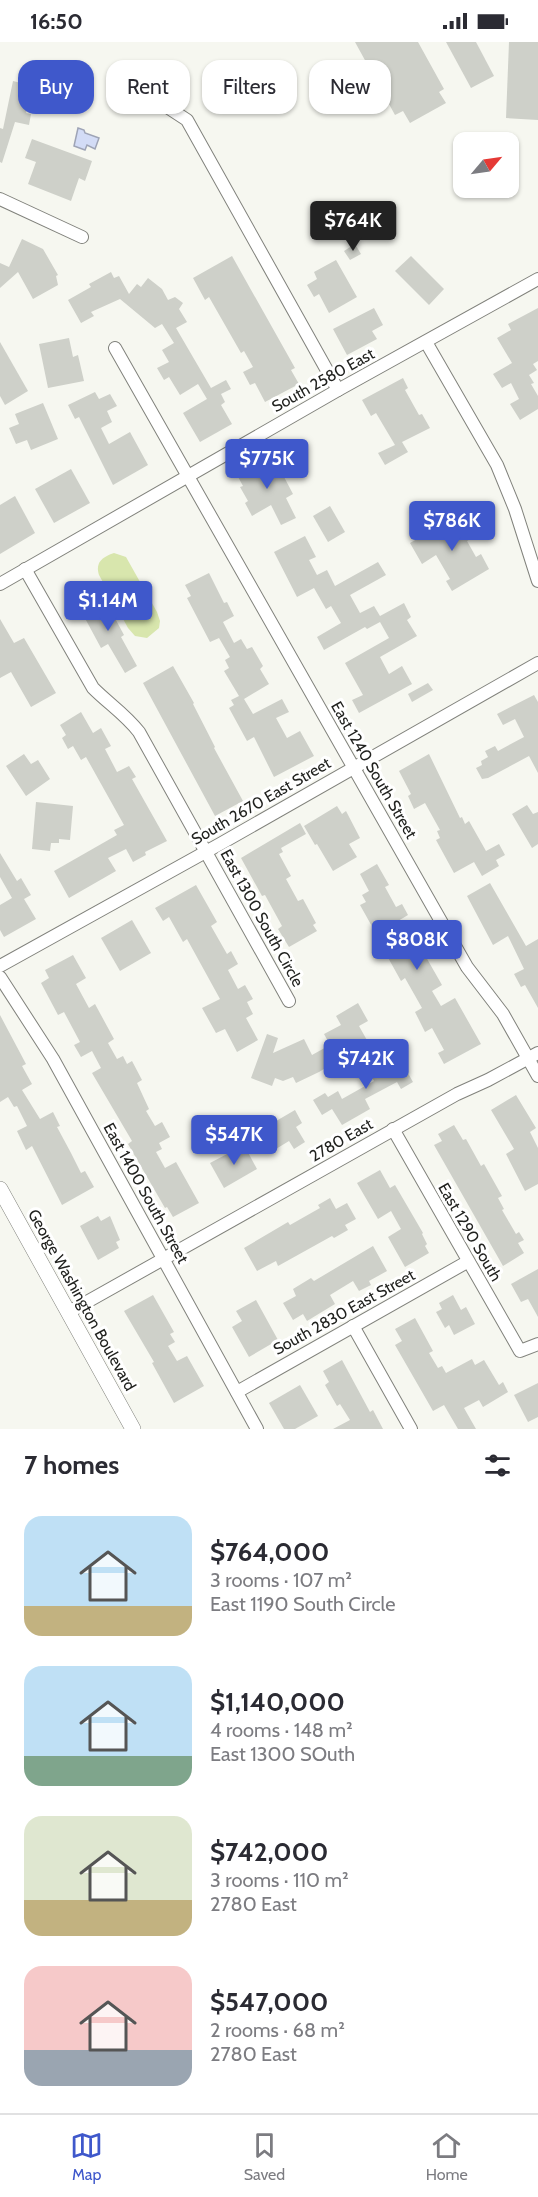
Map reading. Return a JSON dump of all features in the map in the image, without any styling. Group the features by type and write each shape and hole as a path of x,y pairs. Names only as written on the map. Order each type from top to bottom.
{"main road":[{"name":"George Washington Boulevard","path":"0,1189 133,1429"}],"street":[{"path":"178,114 187,120 338,390"},
{"path":"0,199 82,237"},
{"name":"South 2580 East","path":"0,584 338,390 538,279"},
{"path":"426,342 497,465 515,508 538,581"},
{"name":"East 1240 South Street","path":"115,348 467,967 533,1056 538,1077"},
{"name":"East 1300 South Circle","path":"26,569 93,688 128,717 139,732 289,1001"},
{"name":"South 2670 East Street","path":"0,966 538,663"},
{"name":"East 1400 South Street","path":"0,978 53,1059 257,1429"},
{"name":"2780 East","path":"69,1312 457,1094 533,1056"},
{"name":"East 1290 South","path":"393,1130 520,1351 538,1344"},
{"name":"South 2830 East Street","path":"237,1392 467,1262"},
{"path":"353,1326 411,1429"}],"green space":[{"path":"114,553 126,557 157,612 160,621 159,628 147,638 135,636 128,628 99,575 100,561"}],"water":[{"path":"78,128 99,138 95,149 87,145 85,150 74,146"}],"building":[{"path":"355,42 418,42 444,89 439,92 446,103 410,123 403,111 395,115 391,108 391,60 365,60"},
{"path":"446,42 476,42 494,76 471,88"},
{"path":"509,42 538,42 538,120 506,118"},
{"path":"13,81 18,82 18,114 31,114 29,125 15,122 2,163 0,162 0,128 3,129"},
{"path":"32,139 92,161 85,181 79,178 71,201 28,184 36,162 25,158"},
{"path":"22,239 43,249 58,275 56,276 58,285 33,299 18,272 0,288 0,263 9,267"},
{"path":"355,244 361,254 350,260 344,251"},
{"path":"232,256 295,368 291,370 299,384 265,402 255,383 250,385 243,372 253,367 244,351 241,353 209,297 205,300 193,278"},
{"path":"411,256 444,289 429,305 395,271"},
{"path":"336,260 357,297 329,313 319,294 314,297 307,285 317,279 314,272"},
{"path":"111,272 114,278 119,276 129,294 137,284 141,287 148,278 162,289 168,300 175,297 183,303 179,309 187,322 176,328 211,388 226,380 231,389 221,394 225,402 221,405 232,424 200,442 183,413 207,399 198,384 180,395 169,377 164,380 157,368 169,362 162,350 174,343 162,324 155,328 120,299 91,312 94,316 81,323 68,300 91,287 89,284"},
{"path":"374,308 383,325 372,331 377,339 347,355 333,329"},
{"path":"538,308 538,361 533,364 537,370 529,375 538,396 538,409 520,420 510,404 519,399 511,383 502,388 493,374 512,363 497,338 511,330 508,324"},
{"path":"69,338 73,357 78,355 84,381 48,388 39,344"},
{"path":"0,342 28,391 5,405 0,396"},
{"path":"403,378 408,388 405,390 419,415 422,414 430,428 402,442 408,452 385,465 378,453 395,445 376,413 371,416 362,400"},
{"path":"95,392 99,399 110,394 117,406 107,411 112,422 101,428 109,444 130,432 148,465 113,485 79,417 75,419 68,405"},
{"path":"43,403 58,439 31,450 27,440 16,444 9,428 19,424 15,414"},
{"path":"273,456 293,494 286,498 296,518 281,525 271,505 252,516 245,503 248,501 240,487 243,486 237,475"},
{"path":"71,469 90,503 54,523 35,489"},
{"path":"15,496 35,533 0,554 0,505"},
{"path":"330,506 345,532 328,542 313,516"},
{"path":"450,520 455,530 471,520 479,534 467,541 476,557 481,554 489,569 452,591 446,581 450,579 436,555 422,564 410,543"},
{"path":"305,536 316,557 309,560 317,575 327,570 335,586 378,562 386,575 350,595 360,613 374,606 380,616 404,603 411,617 407,620 417,636 380,657 389,674 402,666 412,684 359,713 352,700 363,695 345,663 389,638 380,622 367,629 365,627 324,650 317,637 341,623 331,606 326,609 314,588 297,597 274,552"},
{"path":"209,573 224,603 227,602 234,616 223,622 234,643 241,639 247,649 252,647 263,666 260,669 269,684 244,699 253,714 282,699 289,712 276,718 287,738 300,731 314,756 274,777 254,737 247,741 229,708 234,705 231,700 239,696 224,671 229,668 225,660 230,657 219,638 210,642 187,598 191,596 185,585"},
{"path":"103,596 124,635 121,637 137,666 125,673 108,644 101,648 80,609"},
{"path":"0,619 14,643 24,638 56,693 31,707 11,672 0,678"},
{"path":"173,666 243,801 215,816 143,683"},
{"path":"428,683 433,690 412,702 408,694"},
{"path":"534,695 538,702 538,773 529,756 482,779 476,768 482,765 481,761 488,757 485,751 495,746 498,751 524,737 515,719 503,725 497,714"},
{"path":"81,712 93,733 101,728 111,746 105,749 117,772 129,766 136,777 132,779 167,841 145,852 146,855 133,862 126,849 108,858 116,871 69,898 54,871 117,835 114,830 124,825 86,757 81,760 73,746 68,749 62,738 66,735 60,725"},
{"path":"24,754 31,764 38,760 50,779 26,796 6,766"},
{"path":"429,754 460,818 462,817 465,824 469,821 486,851 499,844 505,855 496,860 499,866 482,876 474,862 454,873 436,840 440,838 437,831 440,830 425,803 414,809 408,796 411,794 399,771"},
{"path":"36,802 73,806 70,840 59,839 59,843 51,843 50,851 32,849"},
{"path":"527,805 533,814 538,812 538,844 532,848 512,814"},
{"path":"337,806 342,814 346,811 360,838 349,844 357,857 333,871 304,826"},
{"path":"300,823 306,834 281,848 283,852 279,854 291,876 286,879 298,901 303,899 316,923 313,925 317,931 289,947 278,929 282,926 241,858"},
{"path":"0,853 17,881 21,878 31,895 24,899 36,919 4,937 0,930 0,905 12,898 0,877"},
{"path":"377,864 389,885 385,887 396,907 402,904 408,915 398,921 416,953 422,950 442,985 432,991 441,1006 455,998 481,1044 444,1064 438,1053 444,1050 432,1028 425,1032 415,1012 422,1008 405,978 401,981 386,954 390,952 386,944 392,940 384,925 374,930 360,905 366,902 362,895 369,891 360,874"},
{"path":"490,883 526,946 538,939 538,1008 525,985 521,987 514,974 524,969 508,936 493,945 467,896"},
{"path":"196,885 217,922 211,926 227,954 231,951 238,964 228,970 238,989 245,985 253,999 247,1002 253,1014 246,1018 258,1040 237,1052 225,1029 216,1033 202,1008 220,999 187,939 183,942 169,917 163,921 155,908"},
{"path":"132,920 151,953 120,971 101,938"},
{"path":"73,955 86,978 76,984 89,1008 95,1004 114,1039 108,1043 117,1059 123,1056 127,1064 132,1061 142,1080 137,1083 149,1109 146,1111 155,1126 162,1122 170,1137 159,1143 162,1149 156,1152 165,1168 176,1162 199,1203 173,1217 167,1207 165,1208 128,1144 132,1141 92,1073 101,1068 92,1051 81,1057 74,1045 80,1042 64,1012 58,1015 41,983 49,978 45,970"},
{"path":"358,1003 368,1021 359,1026 368,1042 319,1072 296,1083 293,1077 283,1081 275,1078 272,1086 251,1078 267,1034 278,1038 273,1053 304,1039 312,1055 330,1045 324,1034 341,1025 336,1016"},
{"path":"0,1015 26,1064 22,1066 32,1084 22,1090 40,1119 53,1112 60,1126 57,1127 81,1173 85,1171 94,1187 62,1205 32,1146 26,1150 17,1131 27,1126 17,1106 14,1107 8,1097 0,1102"},
{"path":"396,1052 413,1082 401,1089 397,1082 365,1099 370,1109 342,1125 332,1109 322,1115 313,1100 325,1093 328,1097 338,1091 342,1099 374,1081 367,1068"},
{"path":"516,1095 536,1128 530,1132 538,1148 538,1184 525,1191 506,1154 514,1149 491,1110"},
{"path":"295,1110 302,1123 296,1127 305,1142 294,1149 289,1141 271,1152 259,1131"},
{"path":"454,1125 463,1140 466,1139 481,1166 484,1164 502,1196 498,1198 504,1209 502,1210 516,1234 519,1232 524,1240 518,1243 524,1253 503,1266 434,1145 442,1141 438,1134"},
{"path":"244,1145 257,1169 224,1188 210,1163"},
{"path":"380,1170 390,1188 395,1185 427,1244 425,1246 429,1253 405,1267 388,1237 401,1229 391,1211 378,1219 357,1183"},
{"path":"330,1198 336,1209 347,1203 356,1219 345,1225 348,1230 334,1238 332,1236 278,1266 276,1261 257,1271 244,1248 288,1222 290,1225 320,1208 318,1205"},
{"path":"98,1216 101,1221 110,1216 120,1240 116,1242 119,1248 98,1260 80,1226"},
{"path":"373,1246 387,1271 369,1281 371,1285 359,1291 353,1281 330,1295 335,1304 307,1321 303,1314 293,1320 283,1303 296,1296 293,1289 311,1278 314,1281"},
{"path":"538,1269 538,1317 528,1299 521,1302 511,1284"},
{"path":"153,1295 174,1332 170,1334 175,1342 168,1346 177,1361 187,1356 204,1386 174,1403 152,1363 154,1362 124,1311"},
{"path":"453,1295 461,1310 466,1307 475,1324 454,1335 449,1325 445,1328 436,1312 442,1309 439,1303"},
{"path":"256,1300 278,1340 249,1357 232,1327 242,1321 236,1311"},
{"path":"415,1318 433,1351 429,1353 438,1368 442,1366 446,1373 472,1359 475,1365 484,1360 499,1385 503,1382 508,1392 483,1407 479,1400 464,1408 476,1429 458,1429 444,1405 433,1411 395,1345 402,1341 395,1329"},
{"path":"342,1360 370,1412 373,1410 383,1429 333,1429 350,1420 340,1404 337,1406 325,1385 329,1382 323,1371"},
{"path":"538,1383 538,1417 528,1422 514,1395"},
{"path":"300,1385 318,1416 295,1429 284,1429 269,1403"}]}
